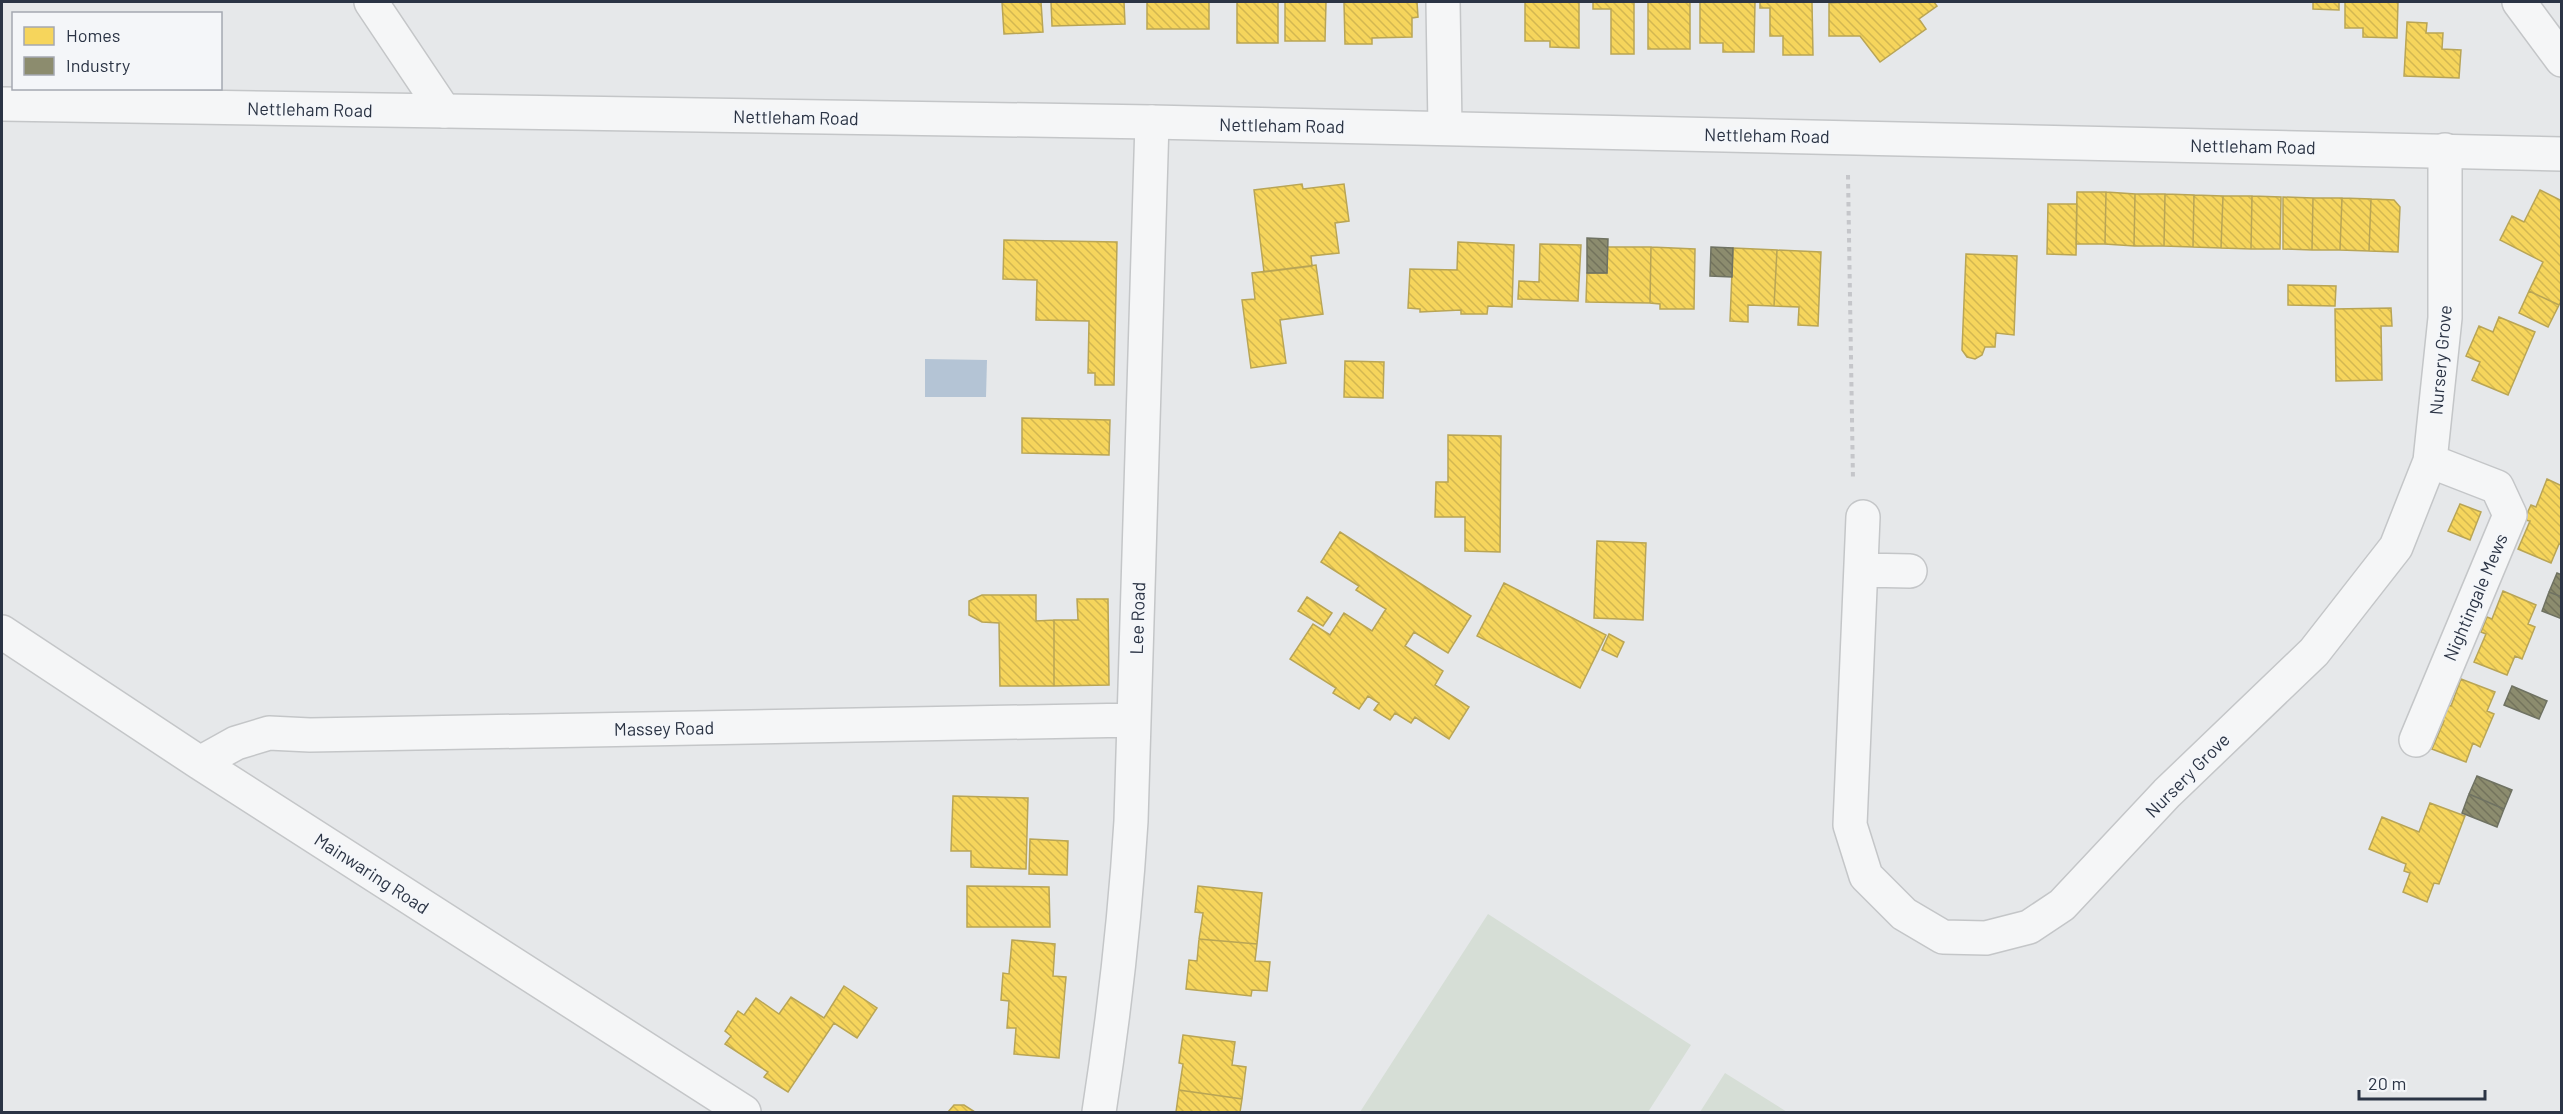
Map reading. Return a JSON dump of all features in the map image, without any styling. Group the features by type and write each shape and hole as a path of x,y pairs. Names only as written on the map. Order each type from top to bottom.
{"street":[{"path":"371,2 444,111"},
{"path":"1443,2 1445,128"},
{"path":"2519,2 2562,60"},
{"name":"Nettleham Road","path":"2,104 1152,122 2562,154"},
{"name":"Lee Road","path":"1099,1113 1113,1023 1124,922 1131,821 1152,122"},
{"name":"Nursery Grove","path":"1863,517 1850,825 1866,876 1904,914 1943,936 1986,938 2029,927 2062,905 2167,793 2314,652 2396,547 2430,461 2445,318 2445,150"},
{"name":"Nightingale Mews","path":"2416,740 2510,515 2497,487 2430,461"},
{"path":"1862,570 1910,571"},
{"name":"Mainwaring Road","path":"2,632 200,763 744,1113"},
{"name":"Massey Road","path":"200,763 236,743 269,734 322,735 1134,720"}],"path":[{"path":"1847,137 1853,497 1863,517"}],"shaded area":[{"path":"1488,914 1691,1045 1648,1112 1360,1112"},
{"path":"1725,1073 1787,1112 1700,1112"}],"water":[{"path":"925,359 987,360 986,397 925,397"}],"building: Homes":[{"path":"1002,2 1041,2 1043,32 1004,34"},
{"path":"1051,2 1124,2 1125,24 1052,26"},
{"path":"1147,2 1209,2 1209,29 1147,29"},
{"path":"1237,2 1278,2 1278,43 1237,43"},
{"path":"1285,2 1326,2 1325,41 1285,41"},
{"path":"1344,2 1417,2 1418,17 1412,18 1412,37 1372,38 1372,44 1345,44"},
{"path":"1525,2 1579,2 1579,48 1550,47 1550,41 1525,41"},
{"path":"1593,2 1634,2 1634,54 1611,54 1611,9 1593,9"},
{"path":"1648,2 1690,2 1690,49 1648,49"},
{"path":"1700,2 1755,2 1754,52 1723,52 1723,43 1700,43"},
{"path":"1760,2 1812,2 1813,55 1783,55 1783,36 1770,36 1770,8 1760,8"},
{"path":"1934,2 1937,6 1919,19 1926,29 1880,62 1860,36 1829,36 1829,3"},
{"path":"2313,2 2339,2 2339,10 2313,9"},
{"path":"2345,2 2398,2 2397,38 2363,37 2363,28 2345,28"},
{"path":"2407,22 2427,23 2426,33 2443,33 2442,49 2461,50 2459,78 2404,76"},
{"path":"1302,184 1303,189 1344,184 1349,221 1335,223 1339,253 1311,256 1312,266 1264,272 1254,190"},
{"path":"2540,190 2562,201 2562,300 2559,305 2529,291 2543,262 2500,240 2512,216 2524,222"},
{"path":"2077,192 2106,192 2105,244 2076,244"},
{"path":"2106,192 2135,194 2134,246 2105,244"},
{"path":"2135,194 2165,194 2164,246 2134,246"},
{"path":"2165,194 2194,195 2193,247 2164,246"},
{"path":"2194,195 2223,196 2221,248 2193,247"},
{"path":"2223,196 2252,196 2251,249 2221,248"},
{"path":"2252,196 2281,197 2280,249 2251,249"},
{"path":"2283,197 2313,198 2312,250 2283,249"},
{"path":"2313,198 2342,198 2340,250 2312,250"},
{"path":"2342,198 2371,199 2369,251 2340,250"},
{"path":"2371,199 2394,200 2400,207 2398,252 2369,251"},
{"path":"2048,204 2077,204 2076,255 2047,254"},
{"path":"1004,240 1117,242 1114,385 1095,385 1095,373 1088,373 1089,321 1036,320 1037,280 1003,279"},
{"path":"1458,242 1514,245 1512,307 1488,306 1487,314 1461,314 1461,310 1420,312 1420,309 1408,308 1410,269 1457,270"},
{"path":"1540,244 1581,245 1578,301 1518,299 1519,281 1539,282"},
{"path":"1607,247 1651,247 1650,303 1586,302 1587,273 1607,273"},
{"path":"1651,247 1695,249 1694,309 1660,309 1660,304 1650,303"},
{"path":"1733,248 1777,250 1774,306 1748,305 1748,322 1730,321"},
{"path":"1777,250 1821,252 1818,326 1798,325 1799,307 1774,306"},
{"path":"1966,254 2017,256 2014,335 1996,333 1995,347 1985,347 1982,355 1975,359 1967,357 1962,350"},
{"path":"1316,265 1323,314 1280,320 1286,363 1251,368 1242,300 1255,299 1252,273"},
{"path":"2288,285 2336,286 2335,306 2288,305"},
{"path":"2529,291 2559,305 2548,327 2519,313"},
{"path":"2391,308 2392,326 2381,326 2382,380 2336,381 2335,309"},
{"path":"2499,317 2535,332 2508,395 2472,380 2480,362 2466,356 2479,326 2493,332"},
{"path":"1345,361 1384,362 1383,398 1344,397"},
{"path":"1022,418 1110,420 1109,455 1022,453"},
{"path":"1448,435 1501,436 1500,552 1465,551 1465,517 1435,517 1436,482 1448,482"},
{"path":"2547,479 2562,486 2562,545 2559,544 2551,563 2518,549 2530,521 2524,520 2531,505 2536,507"},
{"path":"2460,504 2481,512 2470,540 2448,531"},
{"path":"1340,532 1471,616 1448,653 1414,632 1405,646 1443,671 1435,685 1469,707 1449,739 1415,717 1411,723 1395,713 1390,720 1374,710 1379,703 1368,696 1359,709 1333,693 1336,688 1290,659 1313,624 1330,635 1344,613 1372,631 1386,609 1356,590 1359,586 1321,562"},
{"path":"1597,541 1646,543 1643,620 1594,618"},
{"path":"1504,583 1606,635 1580,688 1477,636"},
{"path":"2503,591 2536,605 2528,624 2535,627 2522,659 2515,656 2507,675 2474,662 2486,634 2481,632 2487,617 2492,619"},
{"path":"982,595 1036,595 1036,621 1054,620 1054,686 1000,686 999,623 982,622 969,615 969,601"},
{"path":"1307,597 1332,613 1323,626 1298,611"},
{"path":"1077,599 1108,599 1109,685 1054,686 1054,620 1078,620"},
{"path":"1609,634 1624,642 1617,657 1602,650"},
{"path":"2461,679 2495,692 2487,711 2494,714 2480,747 2473,743 2466,762 2432,749 2444,721 2439,719 2445,704 2451,706"},
{"path":"953,796 1028,798 1026,869 971,867 971,851 951,851"},
{"path":"2430,803 2465,816 2439,884 2434,883 2427,902 2403,892 2410,873 2404,871 2406,864 2369,849 2382,817 2419,832"},
{"path":"1030,839 1068,841 1067,875 1029,874"},
{"path":"967,886 1049,887 1050,927 967,927"},
{"path":"1198,886 1262,893 1257,944 1199,939 1203,913 1195,912"},
{"path":"1199,939 1257,944 1255,961 1270,962 1267,991 1252,990 1251,996 1186,989 1189,960 1197,961"},
{"path":"1012,940 1055,944 1053,976 1066,977 1059,1058 1014,1054 1016,1028 1007,1028 1009,1001 1001,1000 1003,973 1009,974"},
{"path":"844,986 877,1008 857,1038 834,1023 788,1092 764,1077 768,1072 725,1044 731,1036 725,1031 738,1011 744,1015 756,998 779,1014 791,997 824,1018"},
{"path":"1183,1035 1235,1042 1232,1065 1246,1067 1242,1099 1179,1090 1183,1064 1179,1063"},
{"path":"1179,1090 1242,1099 1240,1112 1176,1112"},
{"path":"954,1105 964,1105 975,1112 948,1112"}],"building: Industry":[{"path":"1587,238 1608,239 1607,273 1587,273"},
{"path":"1711,247 1733,248 1732,277 1710,276"},
{"path":"2557,573 2562,575 2562,597 2549,592"},
{"path":"2549,592 2562,597 2562,619 2542,611"},
{"path":"2512,686 2547,701 2539,719 2504,705"},
{"path":"2477,776 2512,790 2504,809 2469,794"},
{"path":"2469,794 2504,809 2497,827 2462,813"}]}
